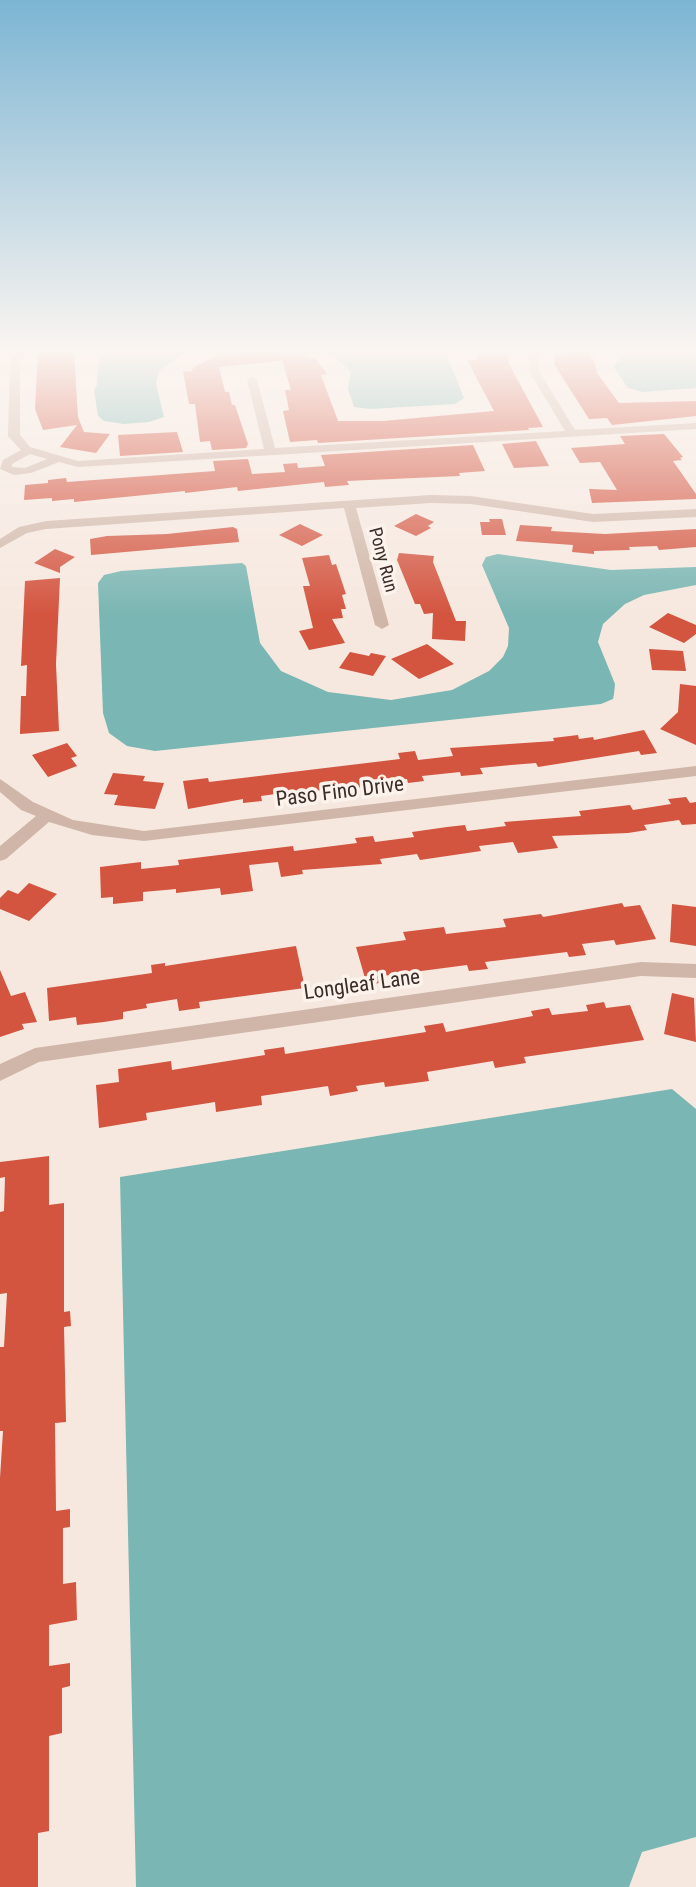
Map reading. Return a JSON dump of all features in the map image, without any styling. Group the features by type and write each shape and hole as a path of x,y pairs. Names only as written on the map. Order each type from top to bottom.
{"street":[{"path":"17,439 29,450 78,464 492,439"},
{"path":"267,439 271,453"},
{"path":"29,450 7,462 6,469 14,472 27,471 56,459"},
{"path":"0,544 23,530 46,525 451,499 593,518 696,513"},
{"name":"Pony Run","path":"349,504 382,625"},
{"name":"Paso Fino Drive","path":"0,784 27,806 68,824 118,834 172,834 696,771"},
{"path":"0,855 46,816"},
{"name":"Longleaf Lane","path":"0,1073 36,1055 642,970 696,971"}],"water":[{"path":"498,554 611,570 696,567 696,585 644,595 625,604 603,624 598,642 615,684 613,699 601,704 155,751 127,746 109,733 103,713 98,583 104,575 121,571 242,563 246,566 260,643 281,671 328,692 391,700 452,690 489,671 503,657 508,646 509,628 482,565 486,557"},
{"path":"672,1089 696,1109 696,1837 642,1852 629,1887 136,1887 120,1177"}],"building":[{"path":"66,439 106,439 96,453 60,447"},
{"path":"118,439 179,439 183,452 120,456"},
{"path":"200,439 246,439 248,444 246,448 212,450 210,441 200,442"},
{"path":"289,439 382,439 318,443 317,440 290,442"},
{"path":"622,439 668,439 683,457 680,458 682,460 673,461 696,494 696,499 592,503 589,489 617,490 600,462 580,463 571,448 625,444"},
{"path":"536,441 549,466 514,468 502,444"},
{"path":"473,445 485,471 459,473 460,476 347,481 349,485 325,487 324,482 238,491 237,487 74,502 74,499 52,501 52,498 24,500 25,485 48,483 48,480 66,478 67,482 215,471 213,461 248,459 252,474 285,472 283,464 297,463 298,468 325,466 321,455"},
{"path":"416,514 434,522 428,526 431,528 416,536 394,526"},
{"path":"489,519 502,519 506,535 482,535 480,522 490,522"},
{"path":"300,524 323,535 302,546 279,535"},
{"path":"520,525 552,527 551,531 605,534 696,529 696,547 659,550 657,546 629,547 630,550 594,551 594,554 572,552 573,545 516,541"},
{"path":"233,527 237,529 239,542 91,555 90,539"},
{"path":"55,549 75,557 60,567 60,573 34,563"},
{"path":"399,553 434,556 433,562 456,621 466,621 465,641 432,639 433,613 424,614 420,604 415,604 397,560"},
{"path":"329,555 332,565 336,564 346,594 342,595 346,609 341,609 343,618 332,619 345,643 309,650 299,631 313,628 303,586 310,586 302,558"},
{"path":"60,578 56,664 59,731 20,734 21,696 26,696 27,665 21,666 25,581"},
{"path":"668,613 696,625 696,634 684,643 649,627"},
{"path":"427,644 454,664 419,679 391,659"},
{"path":"649,649 683,651 686,671 652,670"},
{"path":"350,652 386,656 373,676 339,668"},
{"path":"680,684 696,686 696,745 660,729 678,712"},
{"path":"644,730 657,753 641,755 639,751 538,767 536,763 480,768 483,774 461,776 460,772 422,776 424,781 408,783 407,779 370,783 371,787 283,793 261,796 262,801 243,803 243,799 188,809 183,781 208,778 209,782 400,759 398,753 415,751 418,760 453,756 450,748 554,741 553,738 578,735 579,739 593,737 594,740"},
{"path":"67,743 77,756 71,758 77,766 48,777 32,755"},
{"path":"113,773 145,776 143,781 164,783 155,809 114,805 118,795 104,794"},
{"path":"686,797 690,803 696,802 696,824 682,825 679,820 644,825 647,830 628,833 552,836 558,848 518,853 513,842 479,846 481,851 420,860 417,854 380,859 382,864 302,870 303,874 281,877 278,862 249,865 253,891 221,895 220,888 176,893 176,889 143,892 143,901 113,904 113,897 101,898 100,867 141,862 141,869 179,865 178,860 293,846 294,851 357,843 355,838 373,836 375,842 414,837 412,832 447,827 465,825 467,831 506,826 504,822 581,816 579,811 630,805 633,810 671,804 668,799"},
{"path":"29,883 57,894 29,921 0,909 0,898 8,890 18,894"},
{"path":"622,903 624,907 640,905 656,939 616,945 614,940 582,944 586,955 569,957 567,952 485,962 488,969 469,971 467,965 383,976 385,982 367,985 356,947 406,940 403,932 444,927 446,934 506,927 503,919 541,914 543,917"},
{"path":"672,904 696,907 696,946 670,942"},
{"path":"296,946 305,988 199,1002 200,1008 179,1011 177,999 146,1004 147,1008 123,1012 123,1019 104,1022 77,1025 76,1017 49,1021 47,988 152,973 151,965 165,963 165,966"},
{"path":"0,970 11,996 25,992 37,1022 22,1024 24,1029 0,1037"},
{"path":"672,993 694,998 696,1042 664,1034"},
{"path":"604,1002 606,1008 630,1005 644,1040 524,1057 526,1063 495,1068 493,1061 427,1072 429,1081 385,1087 384,1082 356,1086 358,1091 330,1096 328,1086 261,1096 262,1105 216,1112 215,1102 146,1113 147,1120 99,1128 96,1085 119,1082 118,1069 171,1061 172,1070 265,1055 264,1050 284,1047 285,1054 426,1032 424,1026 443,1023 446,1032 533,1016 531,1011 549,1008 552,1015 588,1011 586,1005"},
{"path":"49,1156 49,1205 64,1203 64,1312 70,1311 71,1326 64,1327 66,1422 55,1423 56,1511 70,1509 70,1527 63,1528 63,1584 76,1582 77,1620 49,1625 49,1666 70,1663 70,1686 62,1688 62,1733 49,1736 49,1831 38,1833 38,1887 0,1887 0,1478 3,1431 0,1431 0,1347 4,1347 7,1293 0,1294 0,1212 4,1211 5,1177 0,1178 0,1162"}]}
